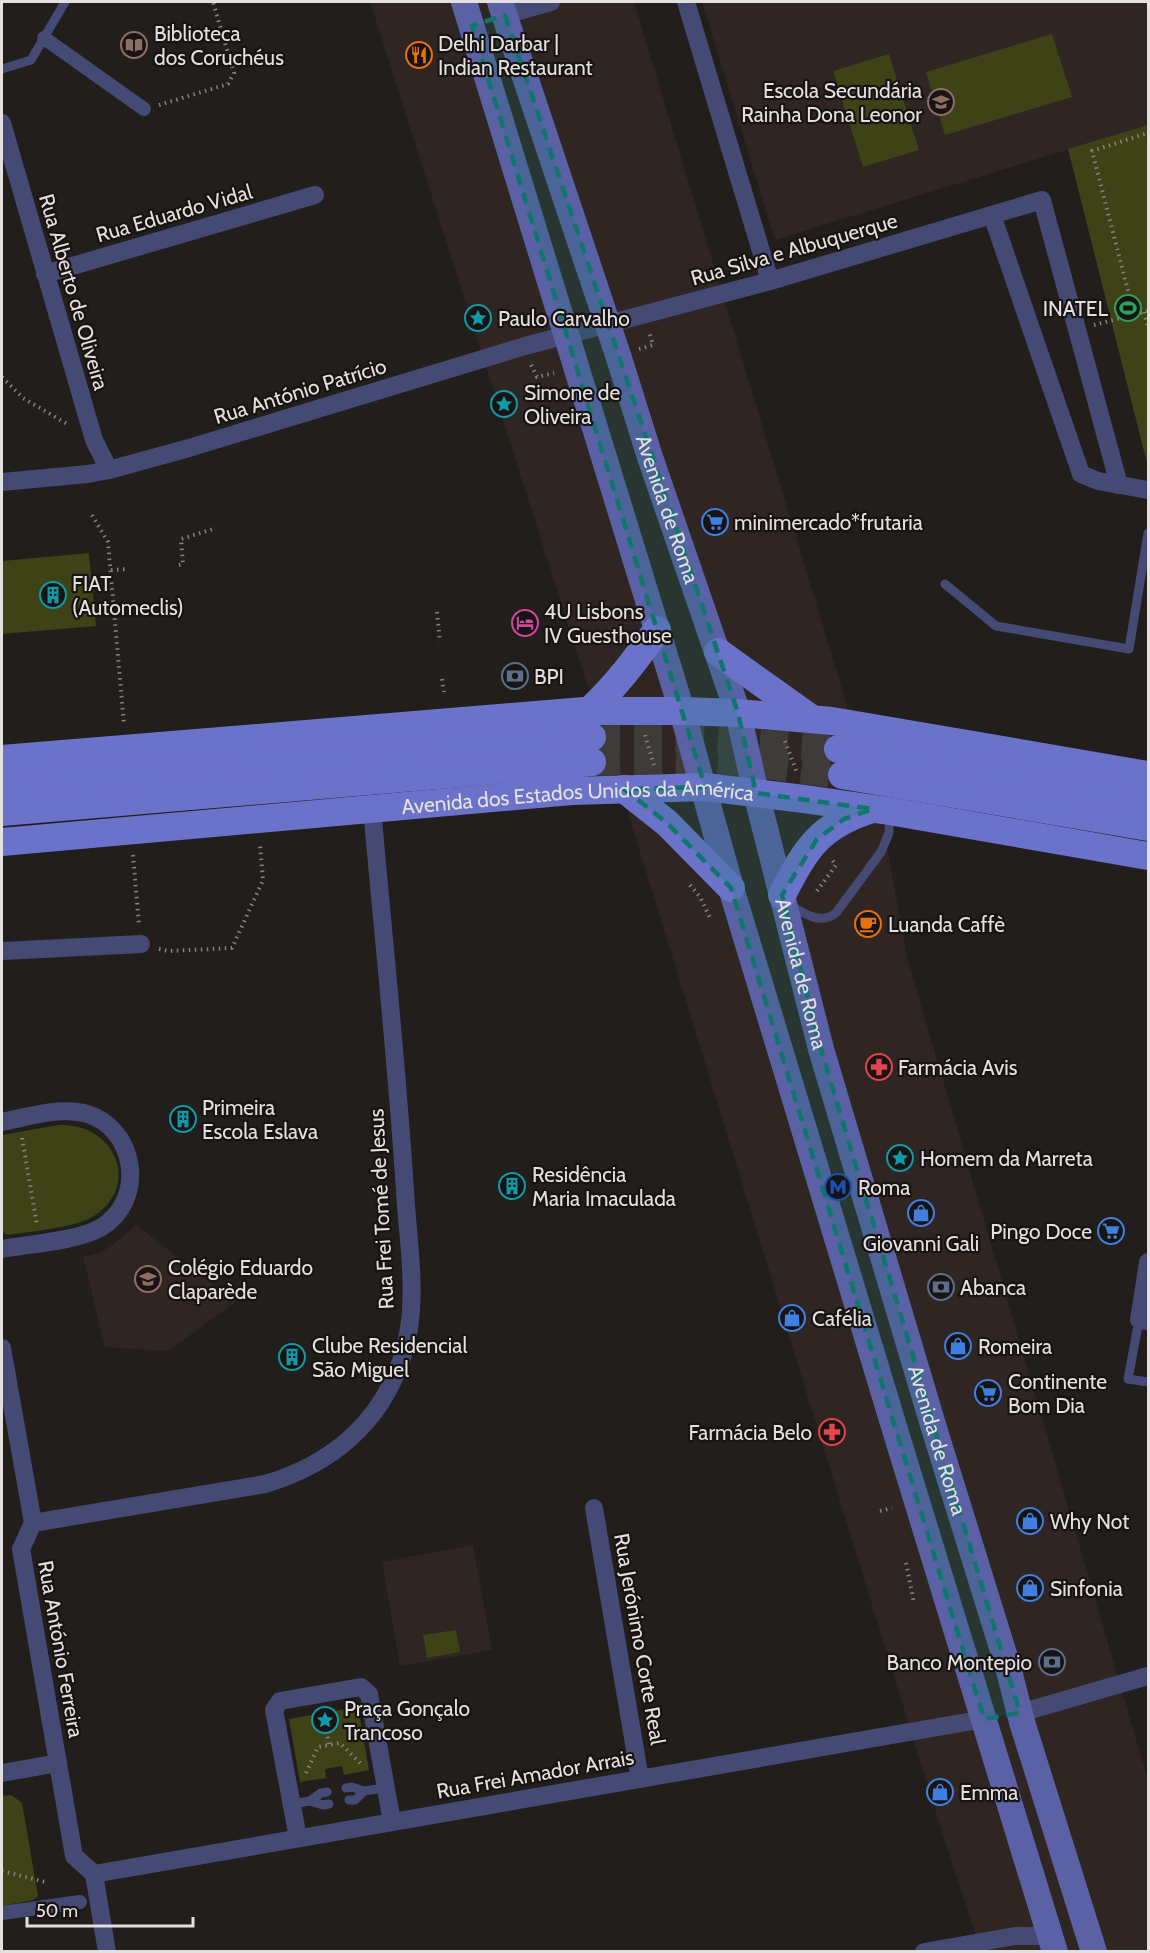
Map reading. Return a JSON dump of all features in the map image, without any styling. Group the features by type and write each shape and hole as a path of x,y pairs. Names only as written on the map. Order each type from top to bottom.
{"main road":[{"name":"Avenida de Roma","path":"464,2 705,787 731,888 982,1722 1053,1944"},
{"name":"Avenida de Roma","path":"502,8 608,323 650,457 738,713 821,1049 1008,1667 1021,1718 1094,1952"},
{"path":"472,26 502,8"},
{"path":"592,736 610,693 657,630"},
{"path":"718,652 811,718"},
{"name":"Avenida dos Estados Unidos da América","path":"2,812 592,736 682,711 811,718 1149,775"},
{"name":"Avenida dos Estados Unidos da América","path":"2,759 592,736"},
{"name":"Avenida dos Estados Unidos da América","path":"2,786 592,736"},
{"path":"1149,802 840,762 1149,827"},
{"name":"Avenida dos Estados Unidos da América","path":"2,842 572,791 705,787 881,810 1149,856"},
{"path":"624,789 667,823 731,888"},
{"path":"783,898 817,839 844,819 881,810"},
{"path":"982,1722 1021,1718"}],"street":[{"path":"502,8 551,2"},
{"path":"686,2 770,281"},
{"path":"44,38 144,110"},
{"name":"Rua Alberto de Oliveira","path":"2,123 94,440 109,470"},
{"name":"Rua Eduardo Vidal","path":"45,274 315,195"},
{"name":"Rua Silva e Albuquerque","path":"608,323 770,281 1042,200 1119,485"},
{"path":"992,215 1081,474 1088,478 1149,490"},
{"name":"Rua António Patrício","path":"2,482 109,470 608,323"},
{"name":"Rua Frei Tomé de Jesus","path":"33,1523 265,1484 286,1478 325,1459 342,1446 372,1415 385,1397 408,1337 411,1294 403,1159 372,808"},
{"path":"2,951 141,944"},
{"path":"2,1122 70,1111 94,1116 105,1123 122,1140 130,1163 131,1176 130,1188 123,1205 112,1220 102,1227 78,1236 2,1249"},
{"path":"1144,1321 1149,1262"},
{"path":"2,1348 33,1523"},
{"name":"Rua Jerónimo Corte Real","path":"594,1508 640,1779"},
{"name":"Rua António Ferreira","path":"33,1523 21,1549 74,1856 94,1874"},
{"path":"1021,1718 1149,1676"},
{"path":"298,1838 274,1710 280,1701 298,1697 360,1687 369,1694 392,1822"},
{"name":"Rua Frei Amador Arrais","path":"94,1874 982,1722"},
{"path":"2,1773 58,1763"},
{"path":"94,1874 107,1952"},
{"path":"2,1913 80,1902"},
{"path":"924,1952 1015,1936 1053,1944"}],"lane":[{"path":"2,69 31,60 65,2"},
{"path":"945,584 996,626 1129,649 1149,533"},
{"path":"783,898 811,917 831,917 836,913 881,852 889,833 881,810"},
{"path":"1144,1321 1128,1379 1149,1382"},
{"path":"346,1788 352,1787 364,1791 386,1788"},
{"path":"349,1800 355,1800 364,1791"},
{"path":"292,1804 310,1801 321,1793 327,1792"},
{"path":"310,1801 322,1805 329,1804"}],"path":[{"path":"144,110 228,84 234,73 213,2"},
{"path":"1134,314 1092,151 1149,133"},
{"path":"1088,327 1146,311 1149,327"},
{"path":"2,377 22,398 94,440"},
{"path":"92,515 108,542 125,734"},
{"path":"179,565 183,564 181,539 213,529"},
{"path":"111,570 129,569"},
{"path":"437,612 440,642"},
{"path":"442,679 444,692"},
{"path":"643,729 655,768"},
{"path":"783,734 798,775"},
{"path":"131,830 141,944 169,951 232,948 263,880 260,840"},
{"path":"817,891 832,871"},
{"path":"700,897 711,920"},
{"path":"21,1128 39,1233"},
{"path":"880,1511 892,1508"},
{"path":"906,1563 914,1603"},
{"path":"323,1709 329,1745"},
{"path":"305,1776 318,1747 340,1743 363,1766"},
{"path":"2,1871 45,1882"}],"highlighted area":[{"path":"505,15 738,713 756,793 873,809 844,819 817,839 782,895 821,1049 1020,1713 984,1719 731,888 667,823 624,789 705,787 472,26"}],"shaded area":[{"path":"370,2 511,2 512,6 528,2 634,2 883,824 907,957 1148,1780 1148,1951 981,1951 946,1845 628,813"},
{"name":"Escola Secundária Rainha Dona Leonor","path":"702,2 1148,2 1148,125 775,240"},
{"name":"Colégio Eduardo Claparède","path":"136,1225 236,1302 168,1351 105,1347 83,1257 99,1253 113,1245"},
{"path":"473,1545 492,1650 400,1666 382,1562"}],"green space":[{"path":"1052,34 1072,97 945,135 926,72"},
{"path":"889,54 919,150 863,167 833,71"},
{"name":"INATEL","path":"1148,125 1148,467 1068,149"},
{"name":"FIAT (Automeclis)","path":"89,553 96,626 2,634 2,561"},
{"path":"58,1125 77,1127 93,1133 106,1143 115,1156 118,1171 117,1186 110,1201 89,1219 67,1226 8,1235 2,1232 2,1135"},
{"path":"456,1630 460,1652 427,1658 423,1635"},
{"path":"358,1707 369,1770 344,1775 342,1766 325,1769 326,1778 300,1782 289,1719"},
{"path":"11,1795 21,1802 23,1808 38,1896 33,1900 2,1906 2,1796"}],"tunnel":[{"path":"592,737 673,737 838,749"},
{"path":"592,762 672,760 774,766 842,775"}],"place":[{"name":"Biblioteca dos Coruchéus","path":"134,45"},
{"name":"Delhi Darbar | Indian Restaurant","path":"419,55"},
{"name":"Escola Secundária Rainha Dona Leonor","path":"941,102"},
{"name":"INATEL","path":"1128,308"},
{"name":"Paulo Carvalho","path":"478,318"},
{"name":"Simone de Oliveira","path":"504,404"},
{"name":"minimercado*frutaria","path":"715,522"},
{"name":"FIAT (Automeclis)","path":"53,595"},
{"name":"4U Lisbons IV Guesthouse","path":"525,623"},
{"name":"BPI","path":"515,676"},
{"name":"Luanda Caffè","path":"868,924"},
{"name":"Farmácia Avis","path":"879,1067"},
{"name":"Primeira Escola Eslava","path":"183,1119"},
{"name":"Homem da Marreta","path":"900,1158"},
{"name":"Residência Maria Imaculada","path":"512,1186"},
{"name":"Roma","path":"838,1187"},
{"name":"Giovanni Gali","path":"921,1213"},
{"name":"Pingo Doce","path":"1111,1231"},
{"name":"Colégio Eduardo Claparède","path":"148,1279"},
{"name":"Abanca","path":"941,1287"},
{"name":"Cafélia","path":"792,1318"},
{"name":"Romeira","path":"958,1346"},
{"name":"Clube Residencial São Miguel","path":"292,1357"},
{"name":"Continente Bom Dia","path":"988,1393"},
{"name":"Farmácia Belo","path":"832,1432"},
{"name":"Why Not","path":"1030,1521"},
{"name":"Sinfonia","path":"1030,1588"},
{"name":"Banco Montepio","path":"1052,1662"},
{"name":"Praça Gonçalo Trancoso","path":"325,1720"},
{"name":"Emma","path":"940,1792"}]}
